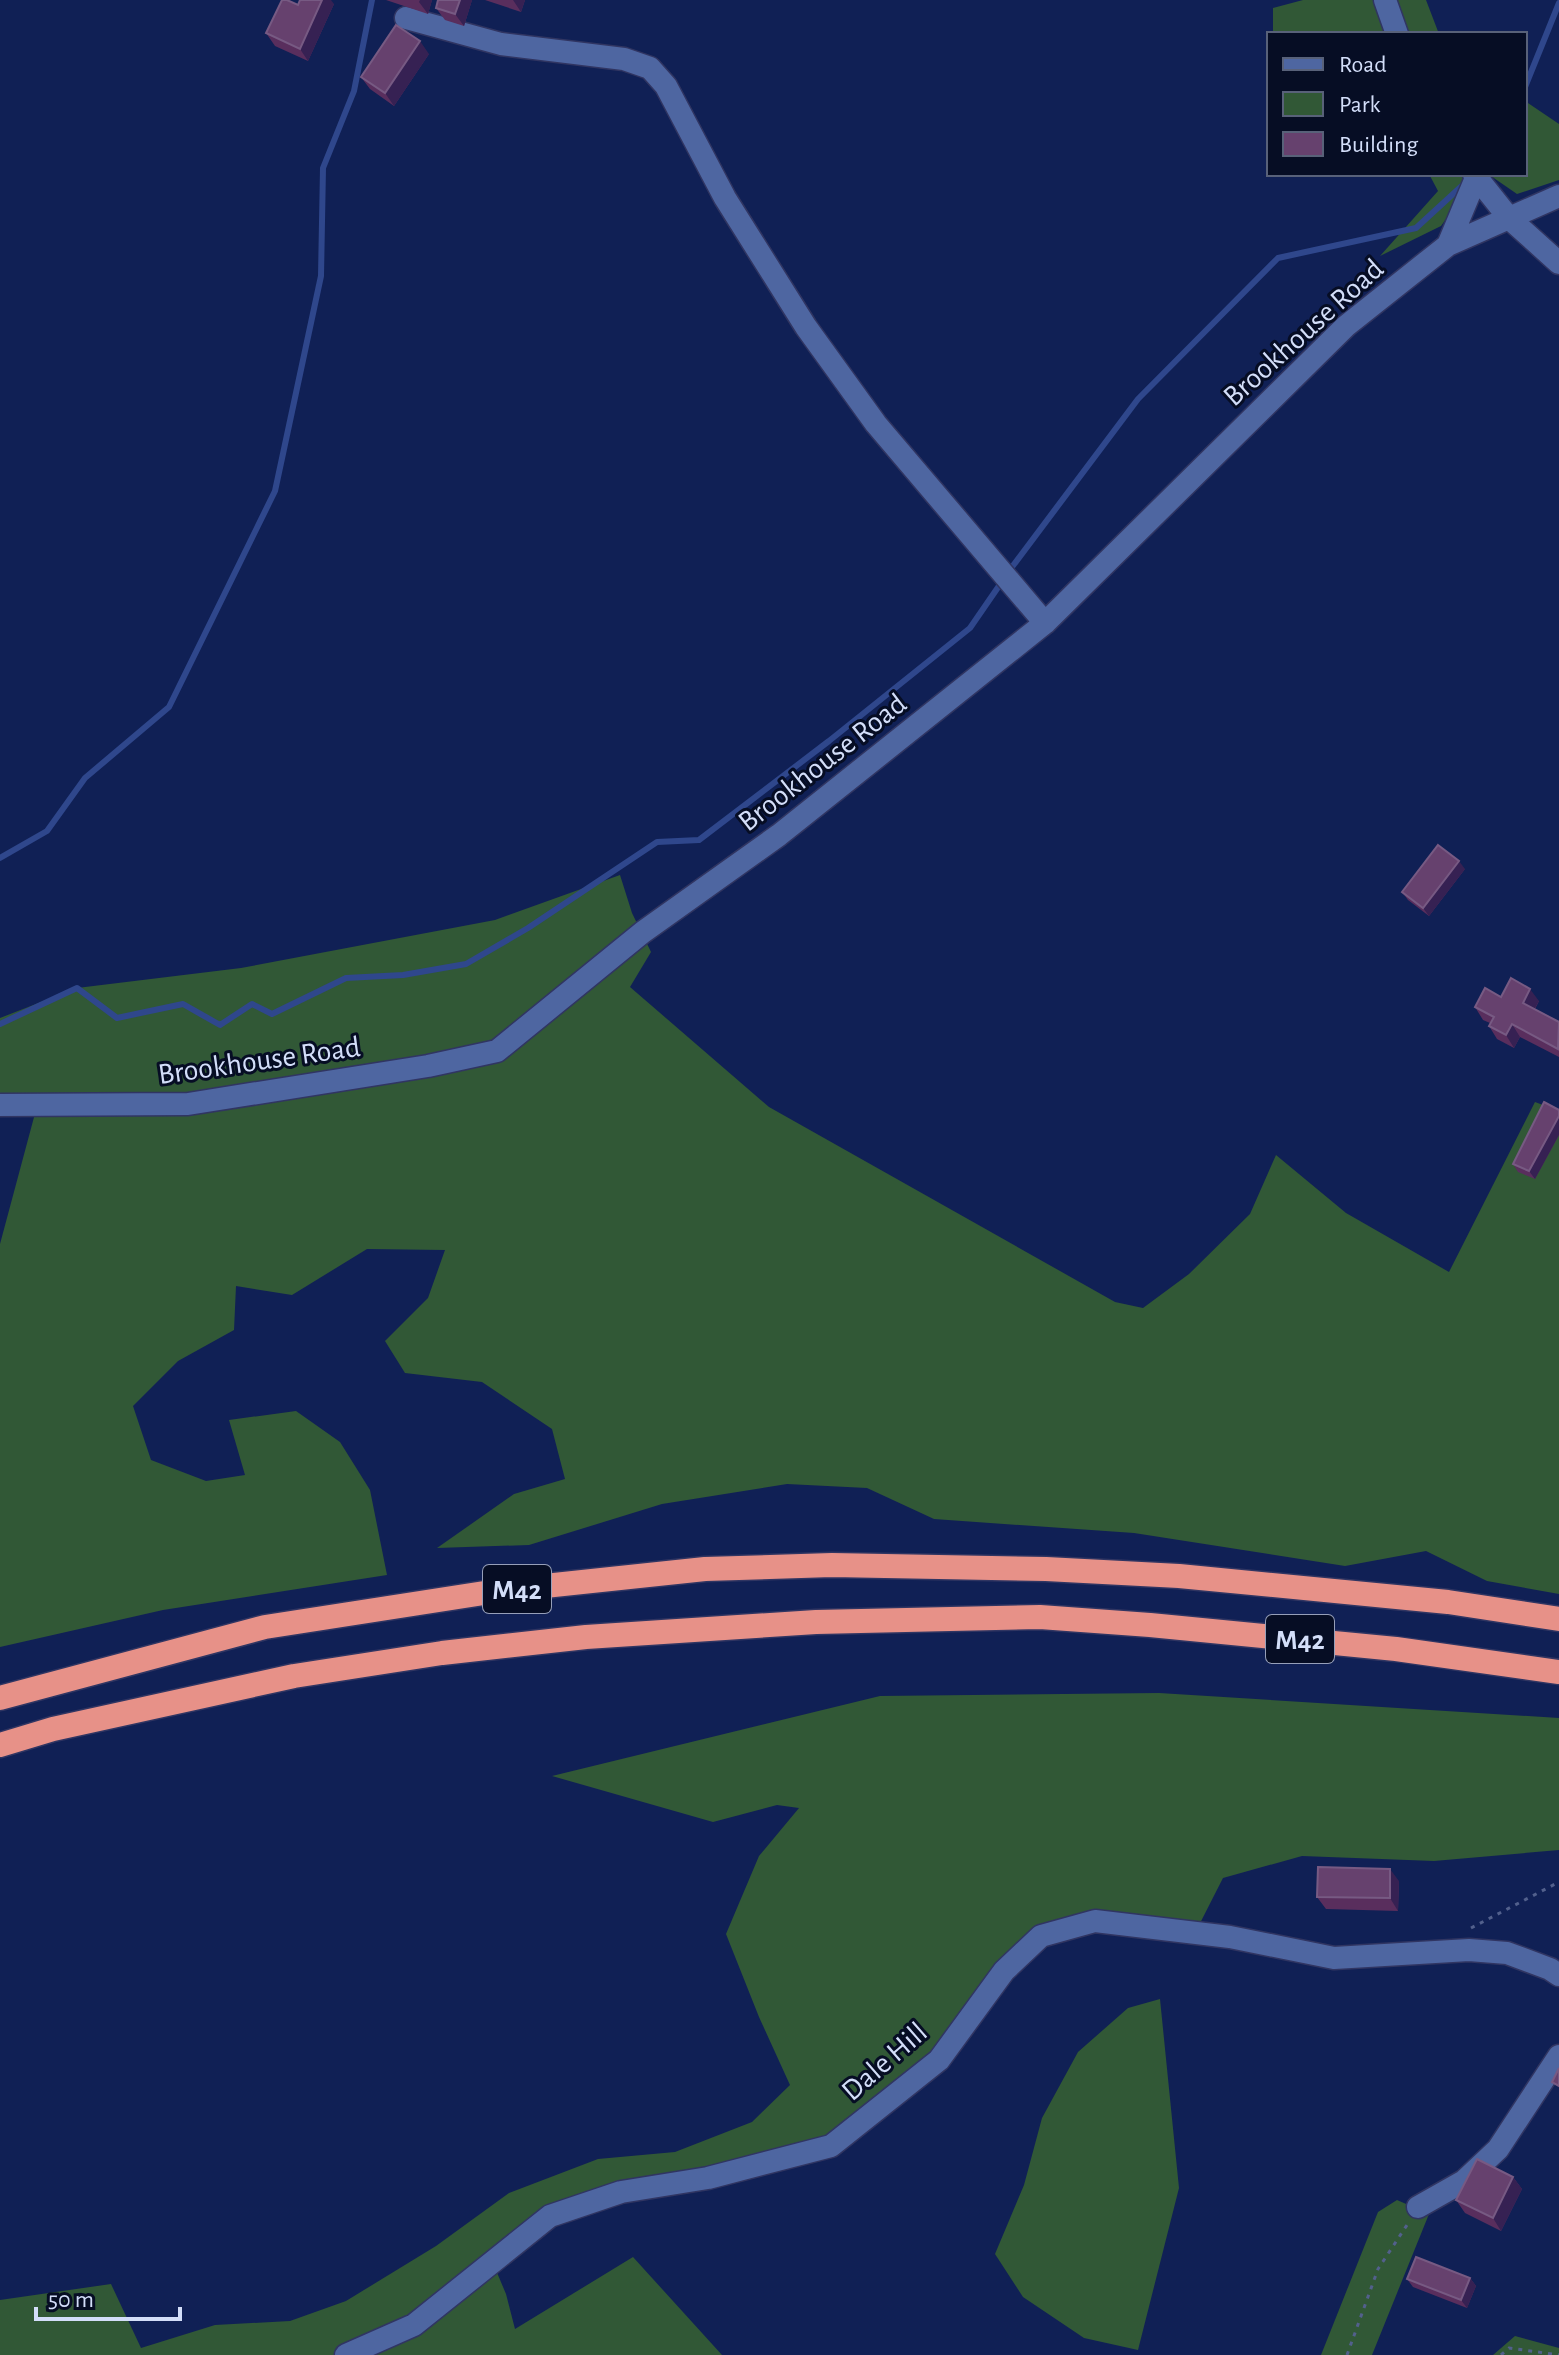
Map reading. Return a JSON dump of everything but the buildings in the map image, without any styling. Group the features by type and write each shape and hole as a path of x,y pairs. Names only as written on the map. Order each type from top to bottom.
{"highway":[{"name":"M42","path":"0,1698 265,1627 497,1591 705,1569 847,1565 1046,1569 1179,1576 1418,1598 1559,1619"},
{"name":"M42","path":"0,1745 53,1729 294,1676 442,1653 586,1637 816,1622 1040,1617 1396,1649 1559,1672"}],"street":[{"path":"1385,0 1396,32"},
{"path":"406,18 501,44 624,59 650,68 666,86 725,198 806,327 876,424 1045,623"},
{"path":"1448,245 1475,176 1509,218 1559,263"},
{"name":"Brookhouse Road","path":"0,1105 188,1104 428,1066 497,1051 643,932 779,835 1045,623 1346,326 1448,245 1559,196"},
{"name":"Dale Hill","path":"346,2355 414,2325 550,2216 621,2192 708,2178 831,2146 939,2060 1004,1971 1041,1936 1095,1921 1230,1937 1334,1958 1462,1950 1507,1953 1559,1975"},
{"path":"1418,2207 1464,2181 1498,2149 1559,2056"}],"path":[{"path":"1462,1950 1461,1933 1559,1882"},
{"path":"1347,2355 1378,2269 1418,2207"},
{"path":"1501,2355 1509,2348 1559,2355"}],"green space":[{"path":"1303,0 1426,0 1438,32 1273,32 1273,8"},
{"path":"1527,102 1559,124 1559,180 1517,194 1491,176 1527,176"},
{"path":"1430,176 1482,176 1473,181 1441,226 1380,256 1438,191"},
{"path":"620,875 632,913 651,952 630,987 769,1107 1115,1302 1143,1308 1189,1274 1250,1214 1276,1155 1346,1213 1449,1272 1535,1102 1559,1111 1559,1594 1487,1581 1426,1551 1345,1566 1134,1533 934,1519 867,1488 787,1484 662,1504 529,1545 437,1548 514,1494 565,1479 552,1429 482,1382 405,1373 385,1341 428,1298 445,1250 367,1249 292,1295 236,1286 234,1330 178,1361 133,1406 151,1460 206,1481 245,1475 229,1420 296,1411 340,1442 370,1490 387,1575 163,1610 0,1647 0,1244 37,1106 0,1105 0,1018 77,988 241,968 495,920"},
{"path":"1159,1693 1559,1718 1559,1850 1434,1861 1302,1856 1223,1878 1194,1935 1095,1921 1041,1936 939,2060 831,2146 613,2187 490,2256 506,2294 515,2329 633,2257 722,2355 0,2355 0,2300 111,2284 141,2348 215,2325 290,2321 346,2301 436,2246 509,2193 598,2159 675,2152 752,2122 790,2085 726,1934 759,1856 799,1808 777,1805 713,1822 552,1776 880,1696"},
{"path":"1160,1999 1179,2188 1138,2350 1084,2338 1023,2297 995,2254 1024,2185 1042,2118 1078,2052 1128,2008"},
{"path":"1397,2200 1429,2214 1372,2355 1321,2355 1378,2212"},
{"path":"1515,2336 1559,2348 1559,2355 1493,2355"}],"waterway":[{"path":"0,858 47,831 85,778 169,707 275,491 321,276 323,168 354,91 372,0"},
{"path":"1527,82 1559,3"},
{"path":"1012,567 1138,399 1278,258 1416,228 1465,183"},
{"path":"0,1024 77,988 117,1018 183,1004 220,1025 252,1004 272,1014 346,978 403,975 466,964 528,928 657,842 699,840 970,628 1001,583"}]}
